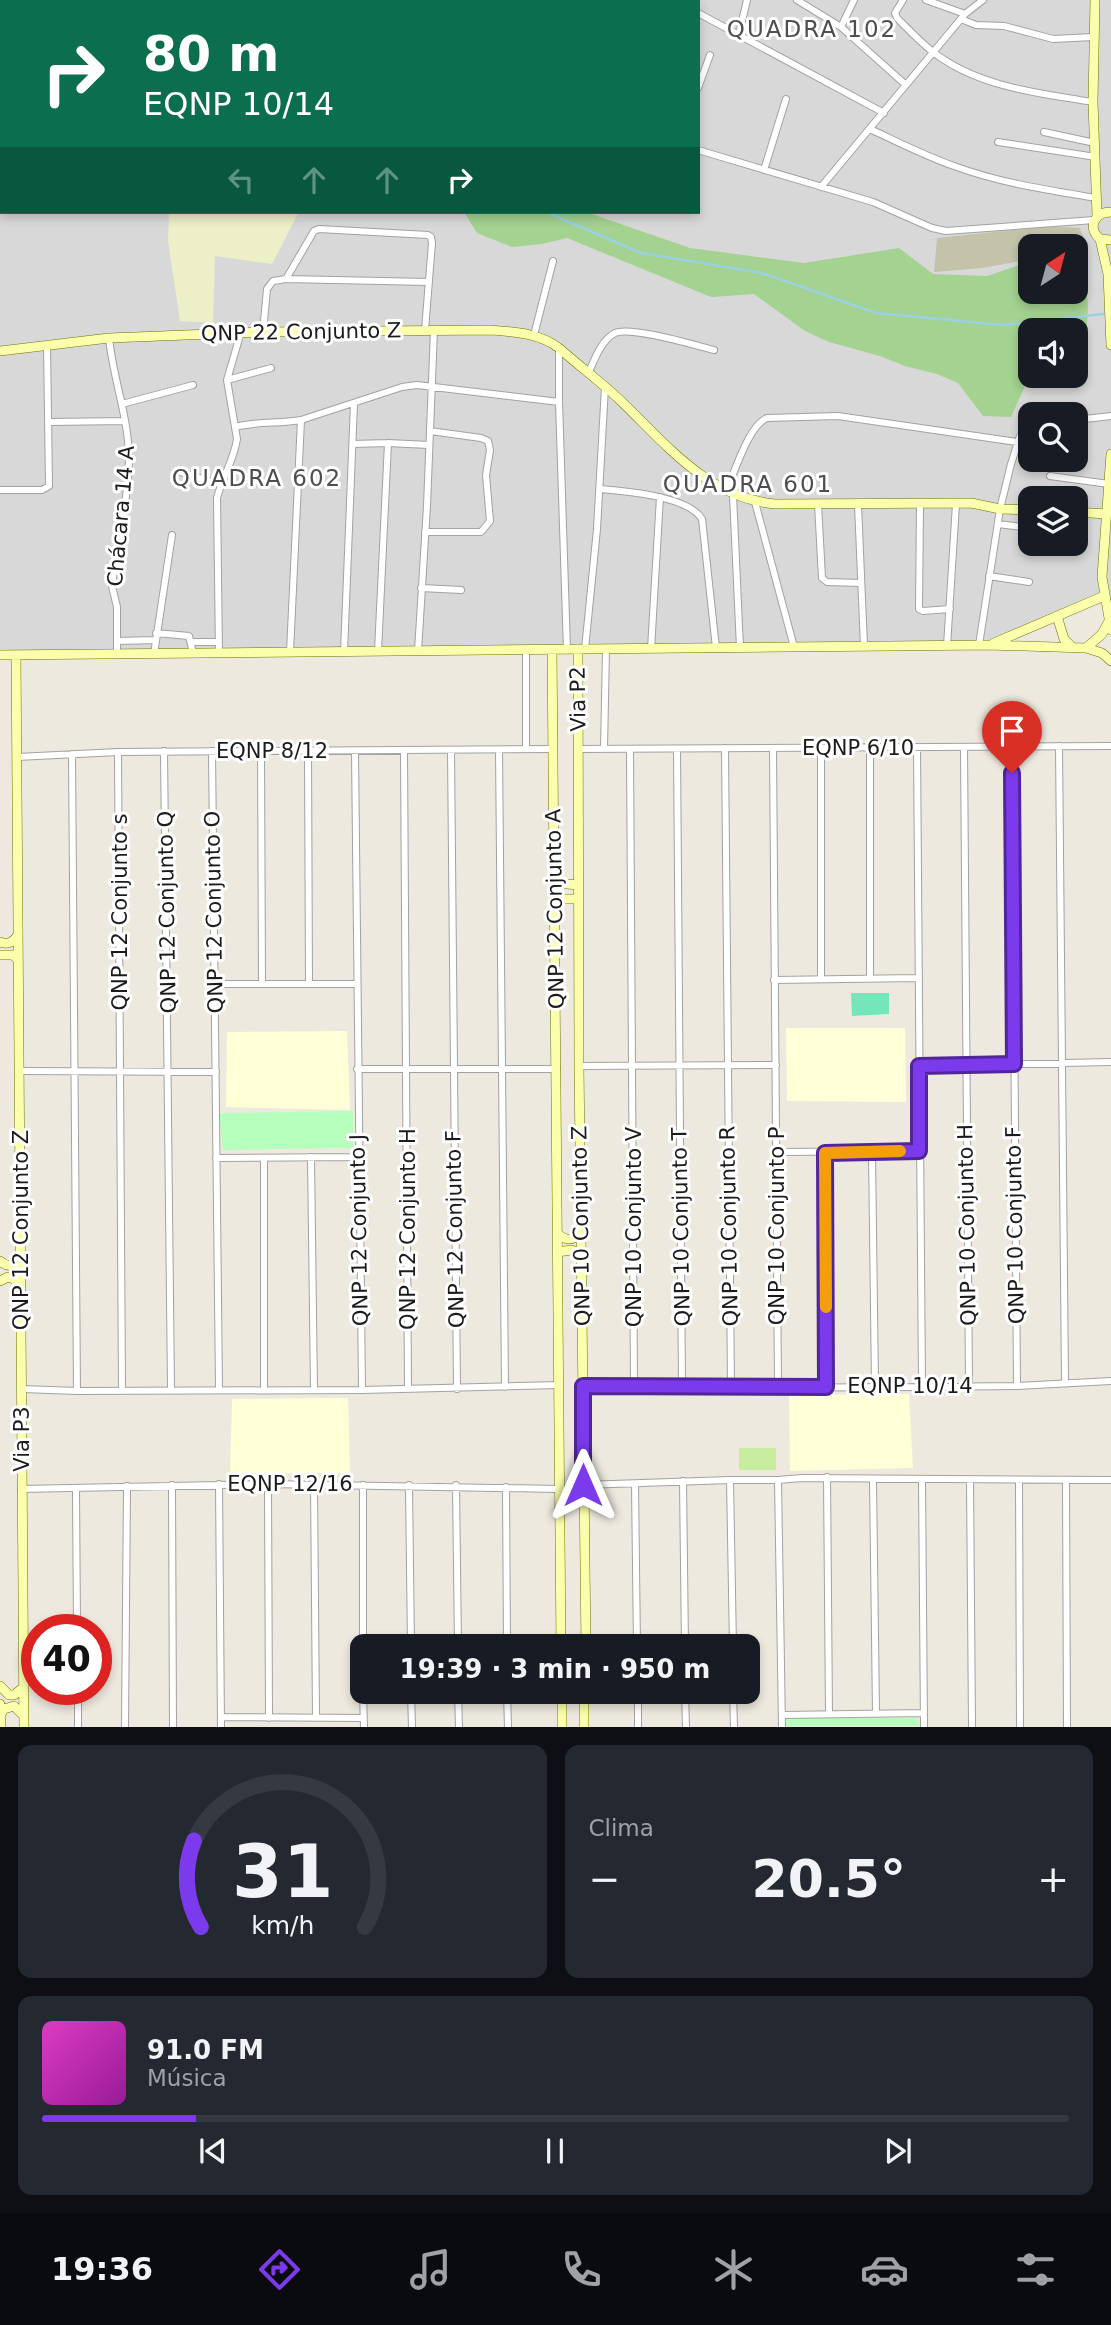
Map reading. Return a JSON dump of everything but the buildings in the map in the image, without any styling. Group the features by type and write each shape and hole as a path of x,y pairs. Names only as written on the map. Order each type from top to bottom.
{"street":[{"path":"739,34 747,0"},
{"path":"797,0 841,27 906,85"},
{"path":"841,27 854,0"},
{"path":"903,0 895,13 897,18 933,52 954,66 997,83 1093,102"},
{"path":"926,0 963,16 976,25 1004,26 1053,39 1093,37"},
{"path":"821,187 963,16 983,0"},
{"path":"1095,0 1093,102 1096,218 1093,231 1100,239 1108,274 1111,345"},
{"path":"700,14 884,113"},
{"path":"700,82 710,55"},
{"path":"764,170 786,99"},
{"path":"870,129 935,159 974,173 1035,188 1096,198"},
{"path":"1044,132 1095,143"},
{"path":"998,142 1096,157"},
{"path":"700,151 873,202 932,228 946,231 1096,218 1103,212 1111,212"},
{"path":"286,279 314,232 324,229 431,237 430,431 418,652"},
{"path":"1100,239 1111,240"},
{"path":"534,335 553,261"},
{"path":"1108,274 1111,261"},
{"path":"263,332 267,289 273,281 429,282"},
{"name":"QNP 22 Conjunto Z","path":"0,351 109,338 241,332 491,330 534,335 559,348 696,471 729,493 755,502 858,505 984,504 1000,509 1018,510"},
{"path":"588,374 607,339 626,331 714,349"},
{"path":"219,653 216,509 220,484 236,448 227,380 241,332"},
{"name":"Chácara 14 A","path":"109,338 125,421 128,467 112,586 117,607 117,654"},
{"path":"0,490 42,490 49,486 47,345"},
{"path":"559,348 559,402 577,649"},
{"path":"227,380 271,368"},
{"path":"122,404 193,385"},
{"path":"235,426 301,420 402,387 431,385 559,402"},
{"path":"577,649 600,489 605,387"},
{"path":"344,652 354,403"},
{"path":"740,648 729,493 750,437 761,421 767,418 838,416 1017,442 1000,509 989,576 984,645"},
{"path":"1088,419 1111,416"},
{"path":"290,652 301,420"},
{"path":"50,422 125,421"},
{"path":"425,533 481,532 490,521 486,475 490,450 488,441 430,431"},
{"path":"378,651 388,443"},
{"path":"352,444 429,445"},
{"path":"1086,649 1110,622 1102,577 1111,454"},
{"path":"180,472 220,484"},
{"path":"1050,476 1110,477"},
{"path":"600,489 636,492 660,498 695,511 702,519 716,648"},
{"path":"651,649 660,498"},
{"path":"755,502 794,647"},
{"path":"818,504 823,580 861,583"},
{"path":"947,646 956,504"},
{"path":"858,505 864,646"},
{"path":"920,505 919,609 923,611 950,608"},
{"path":"1088,512 1106,513"},
{"path":"998,524 1018,526"},
{"path":"154,654 172,535"},
{"path":"989,576 1030,582"},
{"path":"421,588 461,590"},
{"path":"984,645 1107,595"},
{"path":"1084,605 1098,609 1110,622"},
{"path":"1058,616 1064,639 1073,648"},
{"path":"117,641 187,635 192,642 193,653"},
{"path":"192,642 218,642"},
{"path":"0,655 984,645 1086,649 1102,653 1111,662"},
{"name":"Via P2","path":"577,649 578,899"},
{"path":"604,749 606,649"},
{"path":"526,650 526,749"},
{"name":"Via P2","path":"552,650 553,749"},
{"path":"16,655 17,757"},
{"name":"QNP 10 Conjunto F","path":"1012,746 1017,1385"},
{"path":"1059,746 1065,1382"},
{"name":"EQNP 6/10","path":"579,749 1111,746"},
{"path":"870,747 870,978"},
{"path":"917,747 922,1387"},
{"name":"QNP 10 Conjunto H","path":"964,747 969,1386"},
{"name":"QNP 10 Conjunto R","path":"725,748 731,1387"},
{"name":"QNP 10 Conjunto P","path":"773,748 778,1387"},
{"path":"821,748 821,979"},
{"name":"EQNP 8/12","path":"17,757 164,751 553,749"},
{"name":"QNP 12 Conjunto A","path":"553,749 559,1385"},
{"name":"QNP 10 Conjunto V","path":"630,749 634,1387"},
{"name":"QNP 10 Conjunto T","path":"677,749 682,1388"},
{"path":"308,750 309,984"},
{"name":"QNP 12 Conjunto F","path":"451,750 457,1389"},
{"path":"499,750 505,1387"},
{"name":"QNP 12 Conjunto Q","path":"164,751 171,1390"},
{"name":"QNP 12 Conjunto O","path":"212,751 219,1390"},
{"path":"261,751 262,984"},
{"name":"QNP 12 Conjunto J","path":"355,751 362,1390"},
{"name":"QNP 12 Conjunto H","path":"404,751 408,1389"},
{"name":"QNP 12 Conjunto s","path":"118,752 122,1391"},
{"path":"72,754 77,1391"},
{"name":"QNP 12 Conjunto Z","path":"17,757 22,1389"},
{"path":"555,883 579,884"},
{"path":"554,899 578,899"},
{"name":"QNP 10 Conjunto Z","path":"578,899 583,1386"},
{"path":"0,942 13,942 18,935"},
{"path":"0,955 13,956 18,960"},
{"path":"774,979 918,978"},
{"path":"215,984 357,984"},
{"path":"919,1066 1111,1062"},
{"path":"579,1066 776,1065"},
{"path":"357,1069 557,1069"},
{"path":"19,1071 216,1072"},
{"path":"777,1153 919,1151"},
{"path":"872,1152 875,1386"},
{"path":"825,1153 826,1387"},
{"path":"311,1157 314,1390"},
{"path":"216,1158 359,1157"},
{"path":"264,1158 264,1390"},
{"path":"557,1233 569,1240 581,1234"},
{"path":"557,1252 572,1250 580,1255"},
{"path":"0,1261 12,1266 21,1260"},
{"path":"0,1281 8,1277 14,1279 21,1288"},
{"name":"EQNP 10/14","path":"583,1386 922,1387 1111,1381"},
{"path":"22,1389 362,1390 559,1385 561,1634"},
{"path":"583,1386 586,1634"},
{"name":"Via P3","path":"22,1389 23,1614"},
{"path":"583,1485 827,1478 1111,1480"},
{"path":"827,1478 829,1714"},
{"path":"730,1479 733,1634"},
{"path":"873,1479 876,1713"},
{"path":"778,1480 782,1727"},
{"path":"922,1480 924,1727"},
{"path":"970,1480 972,1727"},
{"path":"1019,1480 1020,1727"},
{"path":"1066,1480 1067,1727"},
{"path":"683,1481 685,1634"},
{"path":"635,1483 637,1634"},
{"path":"219,1484 221,1727"},
{"path":"268,1484 269,1718"},
{"path":"314,1484 316,1717"},
{"name":"EQNP 12/16","path":"22,1489 314,1484 559,1489"},
{"path":"172,1485 173,1727"},
{"path":"363,1485 363,1634"},
{"path":"409,1485 411,1634"},
{"path":"456,1485 458,1634"},
{"path":"125,1727 127,1486"},
{"path":"506,1487 507,1634"},
{"path":"76,1489 77,1614"},
{"path":"0,1686 9,1695 21,1690"},
{"path":"0,1704 1,1727"},
{"path":"363,1704 364,1727"},
{"path":"411,1704 412,1727"},
{"path":"458,1704 459,1727"},
{"path":"507,1704 508,1727"},
{"path":"562,1704 562,1727"},
{"path":"584,1704 584,1727"},
{"path":"638,1704 638,1727"},
{"path":"685,1704 686,1727"},
{"path":"733,1704 734,1727"},
{"path":"78,1705 78,1727"},
{"path":"1,1714 4,1709 14,1706 24,1721"},
{"path":"782,1715 924,1713"},
{"path":"221,1717 363,1718"}],"shaded area":[{"path":"700,0 1111,0 1111,599 1001,646 0,655 0,214 700,214"},
{"path":"169,214 298,214 272,264 215,256 213,323 180,321 168,241"},
{"path":"1051,226 1080,228 1082,234 1018,234 1018,262 934,272 937,238"},
{"path":"786,1028 905,1028 906,1102 787,1101"},
{"path":"347,1031 350,1110 226,1107 227,1032"},
{"path":"909,1394 913,1468 790,1471 789,1395"},
{"path":"348,1398 350,1473 230,1474 232,1399"}],"green space":[{"path":"465,214 592,214 690,248 804,263 899,248 933,274 987,276 1018,265 1018,304 1088,304 1087,318 1018,318 1018,388 1024,388 1011,417 983,416 958,383 937,374 829,342 805,331 754,294 711,297 567,238 512,247 477,233"},
{"path":"851,993 889,993 889,1014 852,1016"},
{"path":"353,1111 353,1148 223,1150 219,1113"},
{"path":"739,1448 776,1448 776,1470 739,1470"},
{"path":"786,1718 918,1718 919,1726 786,1726"}],"waterway":[{"path":"551,214 641,253 762,273 876,313 1003,325 1103,314"}],"slow traffic":[{"path":"826,1307 825,1153 900,1151"}],"district":[{"name":"QUADRA 102","path":"812,29"},
{"name":"QUADRA 602","path":"257,478"},
{"name":"QUADRA 601","path":"748,484"}],"route":[{"path":"583,1485 583,1386 826,1387 825,1153 919,1151 919,1066 1014,1064 1012,773"}]}
